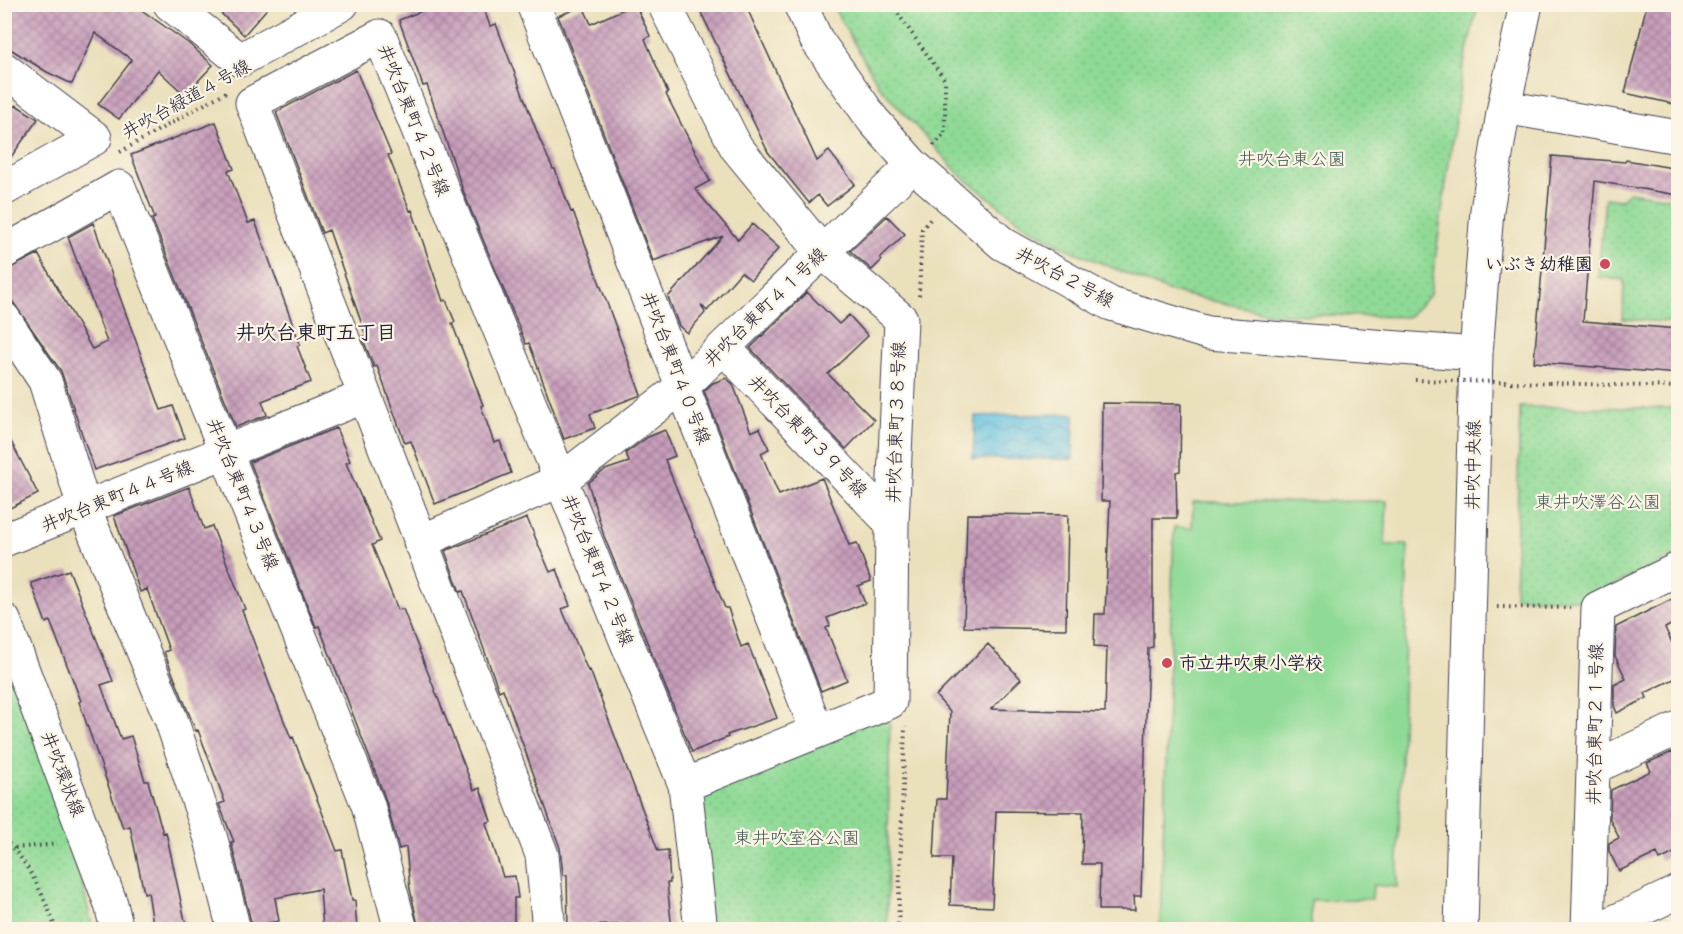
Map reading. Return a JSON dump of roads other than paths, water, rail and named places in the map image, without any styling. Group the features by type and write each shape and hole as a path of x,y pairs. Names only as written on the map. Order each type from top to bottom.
{"street":[{"path":"170,4 240,60 342,4"},
{"name":"井吹台東町４０号線","path":"533,4 818,731"},
{"name":"井吹台東町３８号線","path":"664,4 736,147 822,252 900,320 892,524 890,702 685,785"},
{"name":"井吹台２号線","path":"800,4 816,39 860,102 913,165 1003,244 1111,304 1208,333 1476,354"},
{"name":"井吹中央線","path":"1461,930 1476,354 1487,210 1504,107 1526,4"},
{"name":"井吹台東町４２号線","path":"549,930 542,855 363,397 252,103 380,36 685,785 701,930"},
{"path":"4,69 94,138 4,189"},
{"path":"1504,107 1678,137"},
{"name":"井吹台東町４１号線","path":"420,542 561,480 683,386 913,165"},
{"name":"井吹台東町４３号線","path":"4,252 119,187 368,806 401,930"},
{"path":"4,319 45,381 85,510 171,719 211,839 234,930"},
{"name":"井吹台東町３９号線","path":"724,348 892,524"},
{"name":"井吹台東町４４号線","path":"4,540 85,510 363,397"},
{"name":"井吹台東町２１号線","path":"1588,930 1595,767 1598,608 1678,569"},
{"name":"井吹環状線","path":"4,620 111,904 117,930"},
{"path":"1595,767 1678,728"},
{"path":"1597,930 1678,892"}],"water":[{"path":"1074,414 1073,459 973,459 975,416"}],"place":[{"name":"いぶき幼稚園","path":"1605,264"},
{"name":"市立井吹東小学校","path":"1167,663"}],"district":[{"name":"井吹台東町五丁目","path":"316,332"}],"park label":[{"name":"井吹台東公園","path":"1292,159"},
{"name":"東井吹澤谷公園","path":"1598,502"},
{"name":"東井吹室谷公園","path":"797,838"}]}
